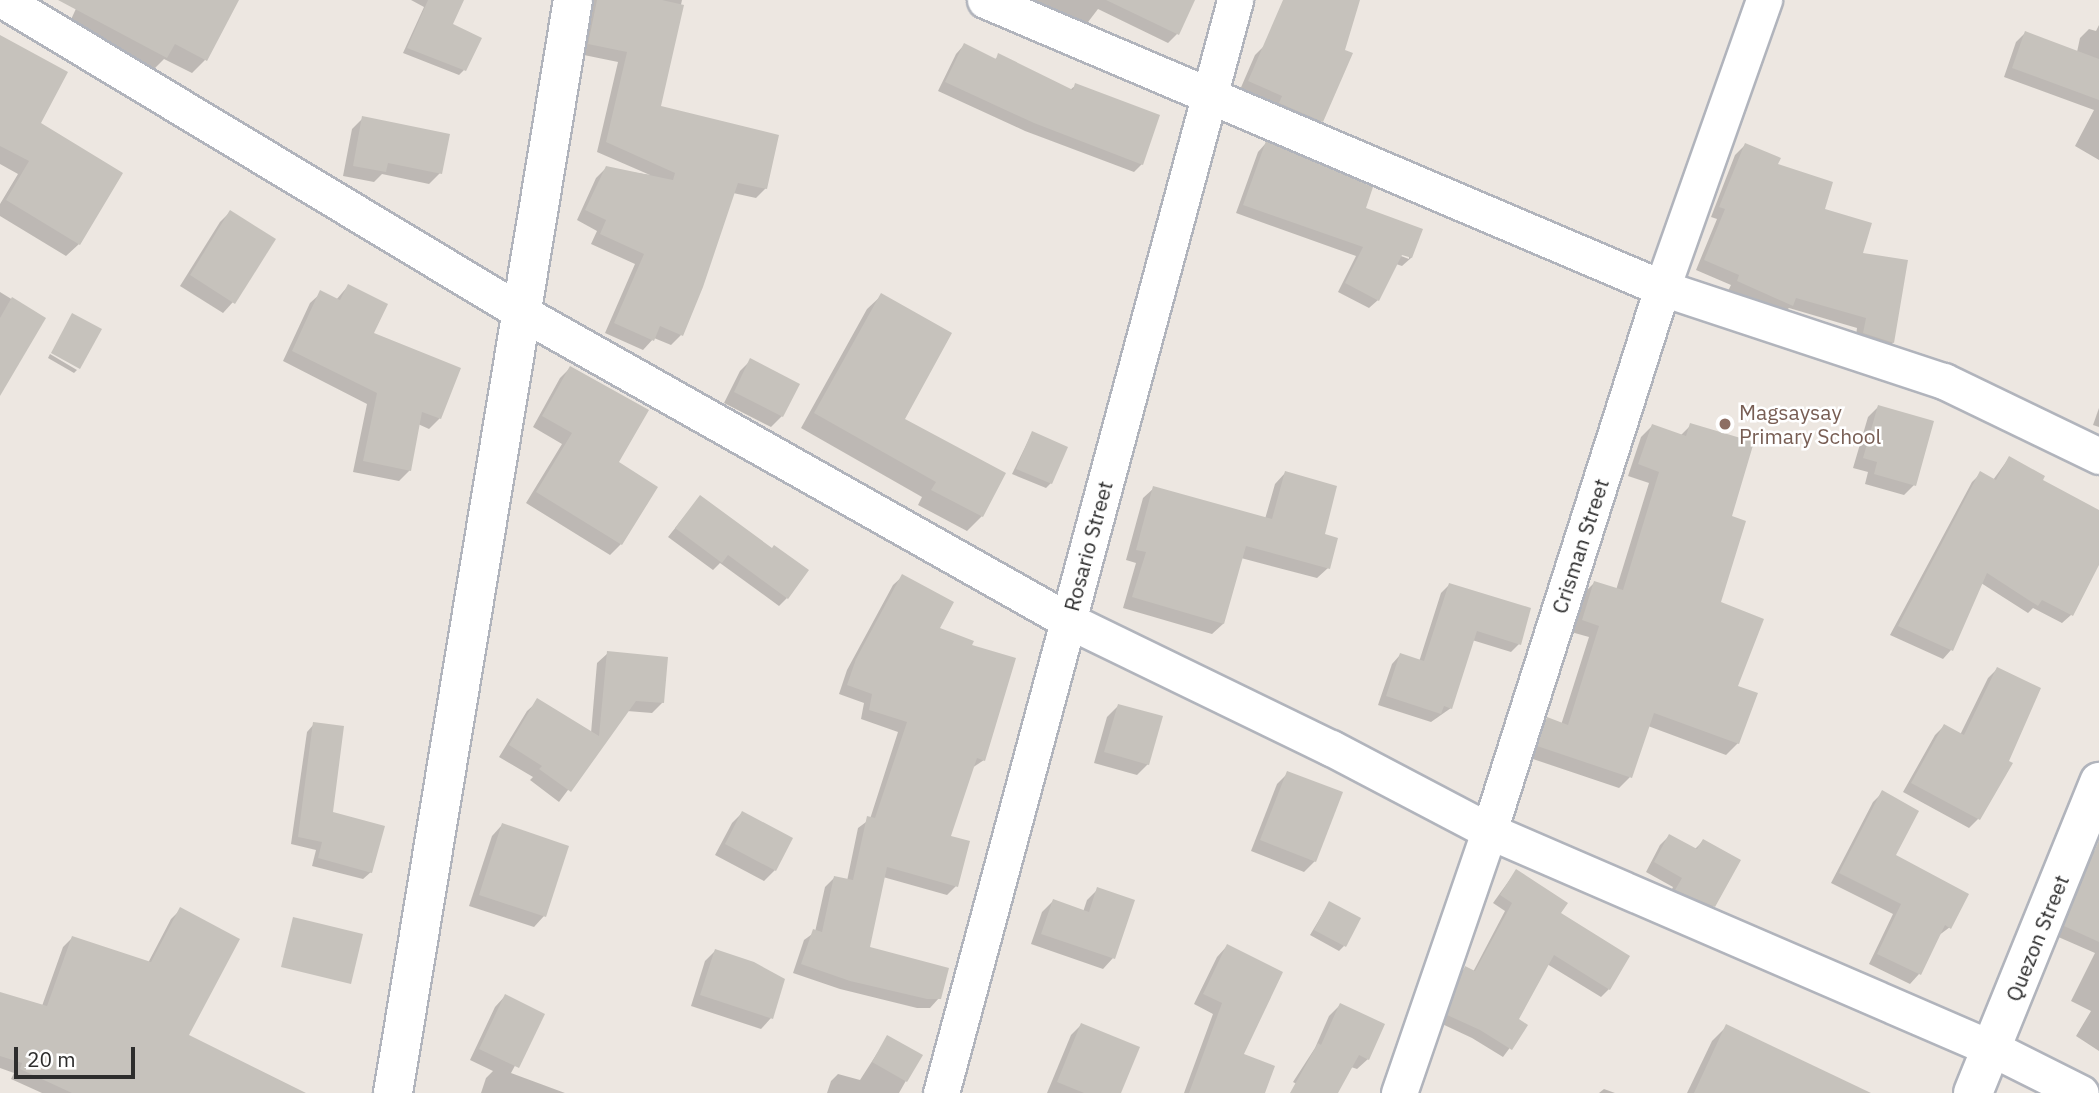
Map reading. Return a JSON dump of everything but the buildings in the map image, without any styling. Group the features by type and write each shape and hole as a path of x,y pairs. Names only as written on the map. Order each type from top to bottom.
{"street":[{"path":"3,0 521,312 1067,620 1331,748 1489,831 1993,1049 2081,1093"},
{"path":"393,1093 573,0"},
{"path":"985,0 1662,288 1944,381 2099,456"},
{"name":"Rosario Street","path":"941,1093 1235,0"},
{"name":"Crisman Street","path":"1399,1093 1489,831 1662,288 1764,0"},
{"name":"Quezon Street","path":"1973,1093 2099,782"}],"place":[{"name":"Magsaysay Primary School","path":"1725,424"}]}
